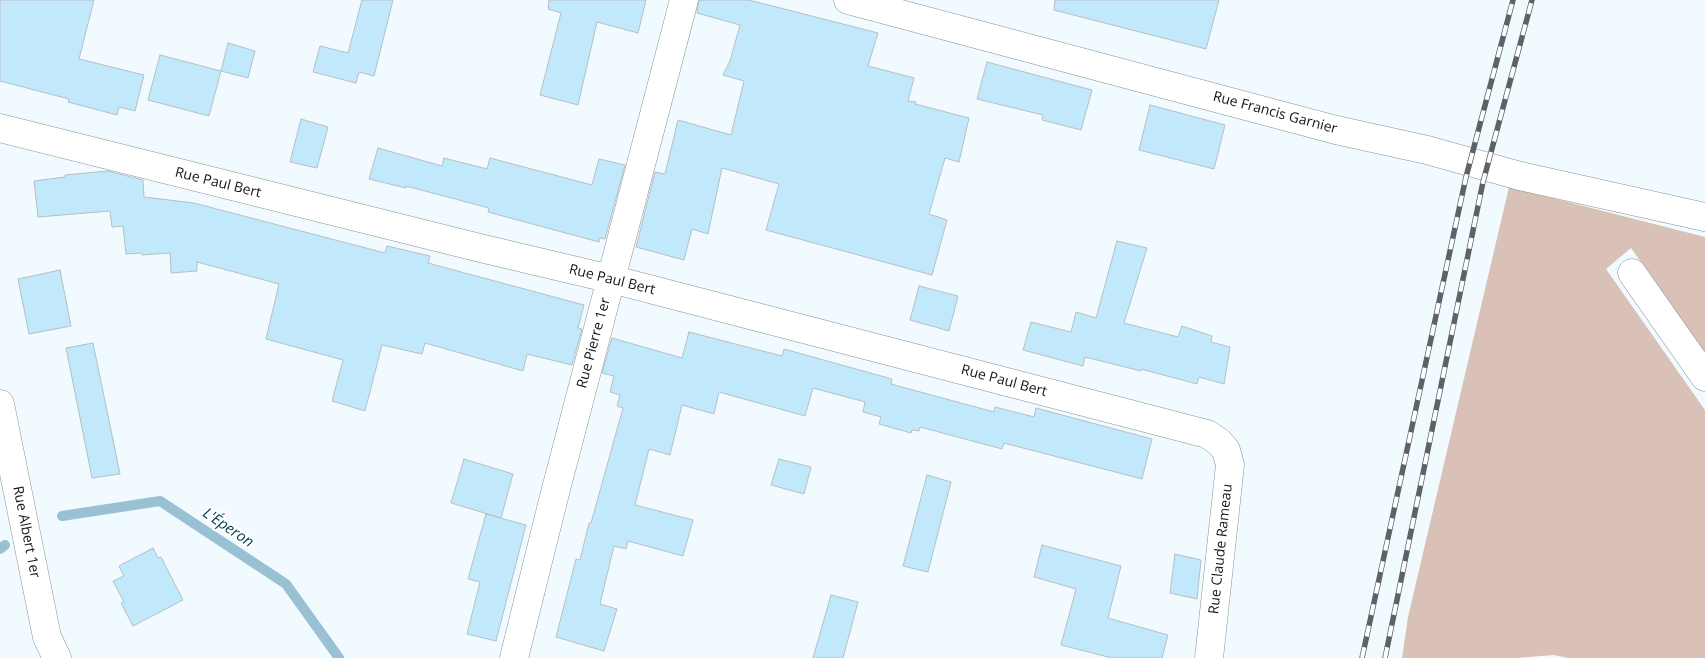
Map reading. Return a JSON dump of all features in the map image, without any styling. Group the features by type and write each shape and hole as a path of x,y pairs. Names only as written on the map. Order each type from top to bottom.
{"street":[{"name":"Rue Pierre 1er","path":"514,658 684,0"},
{"name":"Rue Francis Garnier","path":"848,0 1336,130 1427,150 1520,176 1705,217"},
{"name":"Rue Paul Bert","path":"0,128 471,246 611,279 1208,434 1220,442"},
{"path":"1632,273 1705,378"},
{"name":"Rue Albert 1er","path":"0,404 47,637 57,658"},
{"name":"Rue Claude Rameau","path":"1209,658 1230,465 1226,450 1220,442"}],"shaded area":[{"path":"1509,187 1705,237 1705,352 1631,248 1606,269 1705,410 1705,658 1568,658 1554,655 1516,658 1402,658 1408,617"}],"building":[{"path":"0,0 94,0 79,59 144,75 135,111 119,107 117,115 68,102 69,99 0,81"},
{"path":"362,0 393,0 374,76 359,72 356,83 313,72 320,46 348,53"},
{"path":"549,0 646,0 638,33 597,22 578,105 540,95 561,13 548,9"},
{"path":"699,0 749,0 878,33 868,66 914,78 908,101 969,118 959,162 945,158 929,214 947,220 932,275 766,230 779,184 722,168 708,234 692,229 684,260 636,247 655,172 665,174 678,120 731,135 744,81 723,75 730,61 740,25 697,13"},
{"path":"1055,0 1219,0 1206,49 1054,10"},
{"path":"228,43 255,51 248,78 221,71"},
{"path":"160,55 221,71 209,116 148,100"},
{"path":"987,62 1092,90 1081,130 1042,120 1043,115 977,99"},
{"path":"1150,105 1225,125 1214,169 1139,150"},
{"path":"301,119 328,127 317,168 290,162"},
{"path":"378,148 442,166 444,158 487,169 490,158 592,185 599,159 625,165 605,239 600,238 599,242 488,212 489,208 406,186 406,188 369,179"},
{"path":"108,171 143,180 144,197 194,203 385,253 387,246 430,256 428,263 584,305 578,328 582,329 572,365 527,354 523,371 425,343 422,354 382,345 365,411 332,401 343,360 266,339 279,284 197,262 197,271 171,273 170,253 126,254 123,226 112,227 110,211 38,217 34,181 65,177 65,175"},
{"path":"1117,241 1147,248 1124,323 1178,337 1182,326 1212,336 1211,342 1230,347 1224,384 1199,377 1197,384 1085,357 1083,366 1023,350 1031,322 1071,332 1076,312 1096,318"},
{"path":"60,270 71,326 29,334 18,279"},
{"path":"919,286 958,296 949,331 910,320"},
{"path":"689,332 782,356 784,349 892,379 891,384 994,412 995,407 1034,417 1036,408 1152,439 1142,479 1004,443 1002,449 920,427 919,431 912,430 911,433 879,424 881,417 863,412 865,402 813,388 805,416 719,392 714,414 682,405 670,455 649,449 635,505 693,520 683,556 628,541 626,549 614,546 600,604 617,609 604,651 556,637 576,559 580,560 623,408 617,406 620,395 610,392 614,376 602,373 612,338 682,358"},
{"path":"93,343 120,474 92,478 66,348"},
{"path":"464,459 513,474 501,518 451,503"},
{"path":"779,459 811,467 804,494 771,485"},
{"path":"927,475 951,482 928,572 903,566"},
{"path":"486,514 526,525 496,641 467,634 480,582 468,579"},
{"path":"1042,545 1121,566 1108,618 1168,635 1162,658 1112,658 1061,645 1076,589 1034,577"},
{"path":"153,548 158,558 161,557 183,600 133,626 121,603 124,602 113,581 124,576 119,566"},
{"path":"1175,554 1201,560 1197,599 1170,593"},
{"path":"831,595 858,602 843,658 813,658"}],"waterway":[{"name":"L'Éperon","path":"62,516 160,501 286,584 339,658"},
{"name":"L'Éperon","path":"0,549 5,545"}],"railway":[{"path":"1362,658 1466,177 1513,0"},
{"path":"1385,658 1483,182 1532,0"}]}
